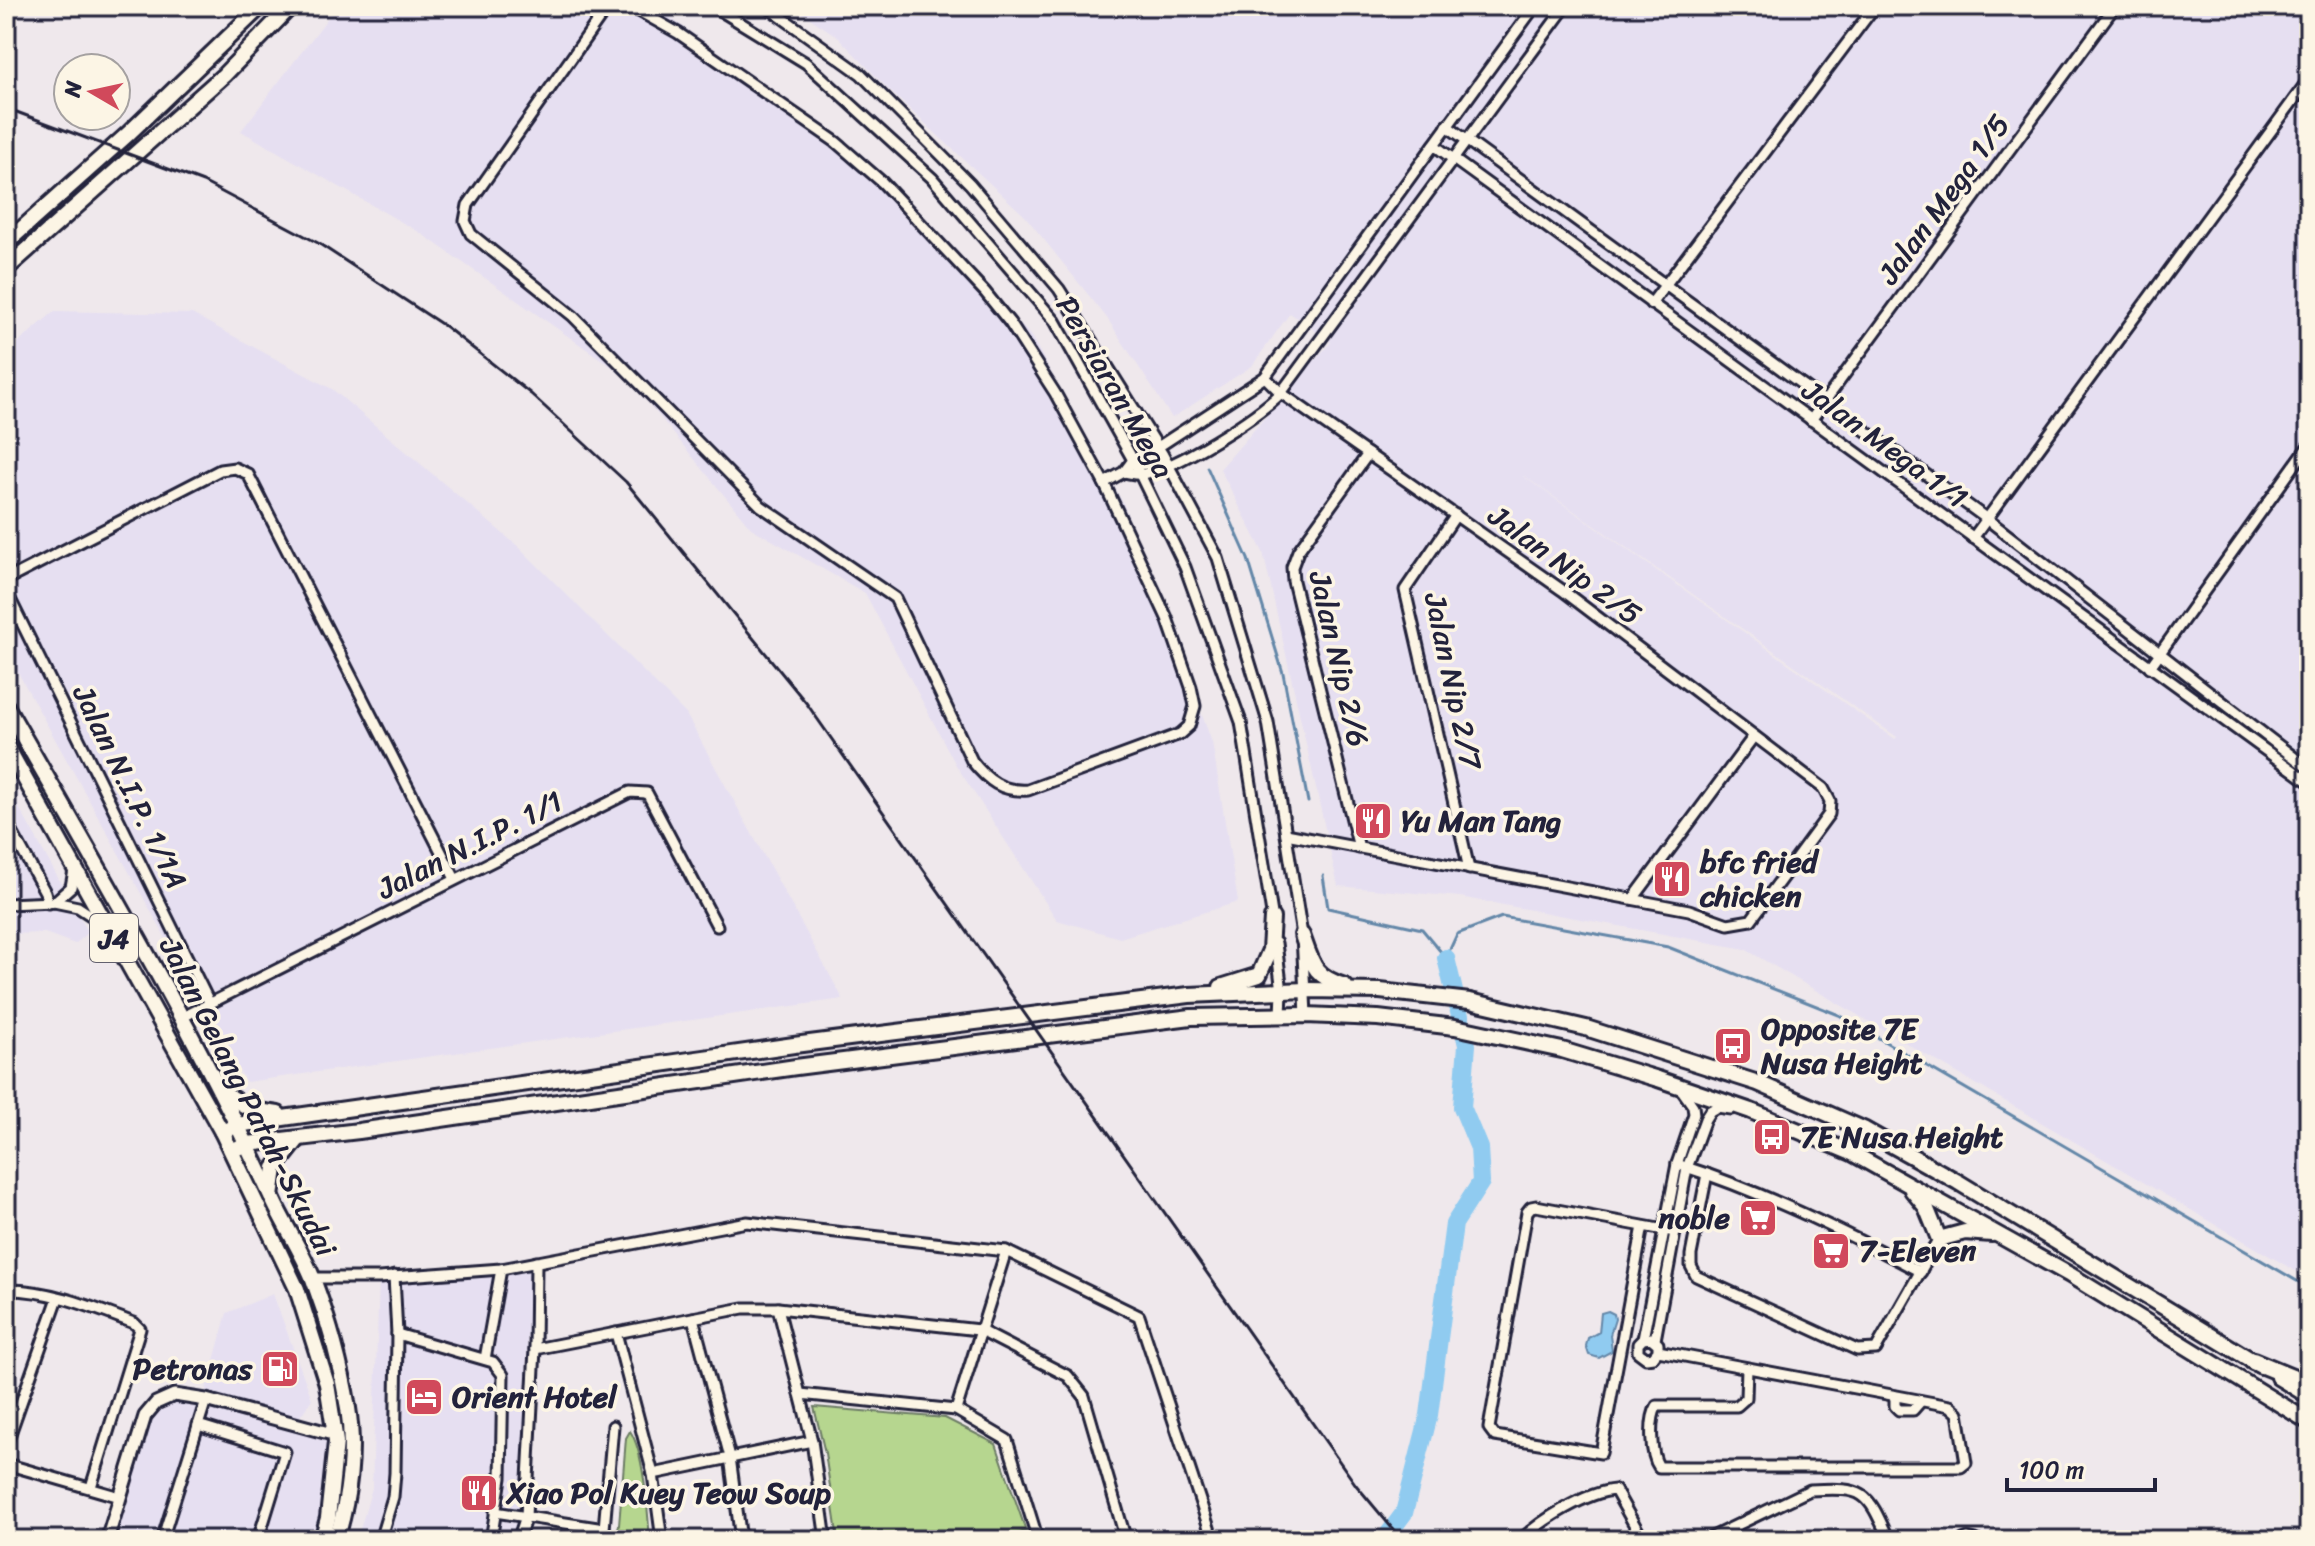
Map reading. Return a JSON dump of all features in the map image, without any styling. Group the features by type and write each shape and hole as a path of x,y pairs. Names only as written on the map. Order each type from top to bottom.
{"highway":[{"path":"2253,1361 2309,1384"}],"main road":[{"path":"6,243 128,134 261,6"},
{"path":"6,269 224,75 291,6"},
{"name":"Jalan Gelang Patah-Skudai","path":"6,706 220,1090 312,1278 341,1374 348,1410 351,1444 346,1496 336,1540"},
{"name":"Jalan Gelang Patah-Skudai","path":"6,745 232,1150 299,1295 327,1384 336,1435 332,1493 322,1540"},
{"path":"1189,995 1259,975 1270,950 1272,918"},
{"path":"1302,935 1311,963 1327,981 1380,991 1470,1001 1586,1028 1758,1083 1865,1130 1958,1182 2309,1396"},
{"path":"222,1132 238,1125 764,1049 1189,995 1305,990 1380,991"},
{"path":"232,1150 248,1144 617,1092 1191,1017 1306,1015 1378,1018 1474,1029 1562,1050 1677,1086 1751,1111 1852,1153 2070,1275 2309,1423"},
{"path":"220,1090 252,1110 294,1117"},
{"path":"271,1197 275,1168 298,1139"},
{"path":"1907,1183 1926,1207 1939,1239 1965,1232 1997,1234"}],"street":[{"path":"608,6 468,205 466,227 496,256 573,316 761,506 895,598 972,761 986,779 1015,791 1028,790 1171,739 1189,726 1195,706 1167,618 1104,483 1055,393 1010,323 882,182 807,120 678,33 630,6"},
{"name":"Persiaran Mega","path":"713,6 806,63 932,178 1055,321 1133,460 1185,567 1241,722 1272,918 1282,992 1281,1015"},
{"name":"Persiaran Mega","path":"766,6 861,74 970,184 1059,289 1169,466 1218,558 1268,722 1302,935 1306,1015"},
{"path":"1104,483 1124,472 1133,460 1265,377 1535,6"},
{"path":"1124,472 1140,475 1169,466 1263,410 1281,393 1566,6"},
{"path":"1651,304 1875,6"},
{"name":"Jalan Mega 1/5","path":"1811,420 2115,6"},
{"path":"1973,538 2309,79"},
{"path":"1447,126 1987,519 2309,769"},
{"name":"Jalan Mega 1/1","path":"1434,145 2309,782"},
{"name":"Jalan Nip 2/5","path":"1265,377 1281,393 1562,590 1823,788 1830,801 1829,814 1751,920 1728,924 1689,910 1633,899"},
{"path":"2150,667 2309,445"},
{"name":"Jalan Nip 2/6","path":"1359,848 1292,567 1298,551 1368,454"},
{"path":"6,580 220,470 235,468 248,474 455,879"},
{"name":"Jalan Nip 2/7","path":"1456,515 1405,590 1469,869"},
{"name":"Jalan N.I.P. 1/1A","path":"6,591 210,1004"},
{"path":"1286,834 1633,899 1754,736"},
{"name":"Jalan N.I.P. 1/1","path":"181,1018 630,792 647,793 717,926"},
{"path":"6,821 51,902"},
{"path":"51,902 71,887 74,868"},
{"path":"6,904 51,902 78,907 106,926"},
{"path":"1658,1351 1650,1358 1640,1355 1638,1348 1643,1339 1664,1230 1694,1114 1687,1095 1677,1086"},
{"path":"1658,1351 1655,1340 1675,1232 1682,1166 1710,1111 1717,1107 1751,1111"},
{"path":"1682,1166 1852,1236 1921,1272"},
{"path":"1707,1174 1691,1255 1691,1266 1696,1276 1857,1350 1876,1349 1939,1239"},
{"path":"1643,1226 1601,1453 1495,1436 1489,1428 1527,1212 1531,1207 1536,1206 1643,1226 1664,1230 1675,1232"},
{"path":"312,1278 501,1269 747,1222 1006,1251 1139,1316 1213,1538 1198,1540"},
{"path":"956,1410 1006,1251"},
{"path":"518,1540 526,1516 535,1349 536,1262"},
{"path":"489,1361 501,1269"},
{"path":"380,1540 393,1497 397,1334 394,1276"},
{"path":"6,1290 37,1292 58,1298 134,1323 140,1329 91,1487"},
{"path":"6,1445 58,1298"},
{"path":"535,1349 743,1308 778,1308 979,1330 1068,1376 1084,1396 1126,1540"},
{"path":"778,1308 812,1441 826,1540"},
{"path":"693,1318 730,1457 741,1540"},
{"path":"616,1333 653,1474 662,1540"},
{"path":"397,1334 489,1361 503,1375 501,1478 491,1540"},
{"path":"1643,1339 1648,1337 1655,1340"},
{"path":"1658,1351 1895,1396 1895,1406 1899,1410 1913,1410 1921,1401 1950,1406 1958,1413 1966,1463 1961,1467 1659,1467 1653,1457 1653,1414 1657,1406 1737,1406 1746,1398 1747,1368"},
{"path":"800,1394 956,1410 1007,1440 1038,1540"},
{"path":"107,1540 145,1416 156,1403 174,1395 206,1400 336,1435"},
{"path":"162,1540 206,1400"},
{"path":"198,1425 285,1452 258,1540"},
{"path":"600,1540 604,1529 613,1426"},
{"path":"653,1474 812,1441"},
{"path":"6,1464 120,1497"},
{"path":"1706,1540 1810,1490 1823,1489 1858,1491 1871,1502 1889,1540"},
{"path":"1521,1540 1534,1527 1601,1491 1615,1490 1643,1540"},
{"path":"495,1512 604,1529"},
{"path":"1963,1540 1976,1539"}],"shaded area":[{"path":"337,6 654,6 850,146 1031,336 1123,503 1212,742 1238,902 1120,938 1057,920 956,765 865,593 751,528 628,378 419,232 241,131"},
{"path":"792,6 2309,6 2309,1279 1745,949 1460,897 1338,886 1263,552 1220,469 1331,342 1290,313 1252,366 1172,418 1107,318 1025,216 890,91 838,37","holes":["1523,476 1897,737 1895,739"]},
{"path":"55,311 192,314 332,389 520,548 686,714 843,999 246,1082 6,651 6,353"},
{"path":"6,784 88,932 75,944 45,933 6,934"},
{"path":"530,1263 521,1515 514,1540 357,1540 372,1488 379,1278"},
{"path":"273,1294 312,1399 299,1418 205,1393 227,1313"},
{"path":"174,1395 327,1432 326,1496 312,1540 110,1540 156,1403"}],"green space":[{"path":"814,1407 945,1418 996,1444 1026,1531 996,1540 838,1540 825,1453"},
{"path":"630,1431 642,1467 650,1540 614,1540 619,1525 626,1438"}],"water":[{"path":"1608,1311 1614,1314 1615,1319 1610,1335 1612,1351 1599,1358 1589,1355 1586,1346 1588,1338 1599,1332 1601,1313"}],"waterway":[{"path":"1207,467 1248,559 1283,673 1308,802"},
{"path":"1323,876 1328,908 1422,929 1446,958 1457,934 1502,917 1668,947 1839,1015 2309,1288"},
{"path":"1384,1540 1404,1513 1429,1415 1454,1224 1481,1182 1479,1148 1462,1107 1467,1045 1446,958"}],"railway":[{"path":"6,108 203,182 318,243 446,327 531,394 626,482 807,704 1356,1485 1402,1540"}],"place":[{"name":"Yu Man Tang","path":"1373,821"},
{"name":"bfc fried chicken","path":"1672,879"},
{"name":"Opposite 7E Nusa Height","path":"1733,1046"},
{"name":"7E Nusa Height","path":"1772,1137"},
{"name":"noble","path":"1758,1218"},
{"name":"7-Eleven","path":"1831,1251"},
{"name":"Petronas","path":"280,1369"},
{"name":"Orient Hotel","path":"424,1397"},
{"name":"Xiao Pol Kuey Teow Soup","path":"479,1493"}]}
